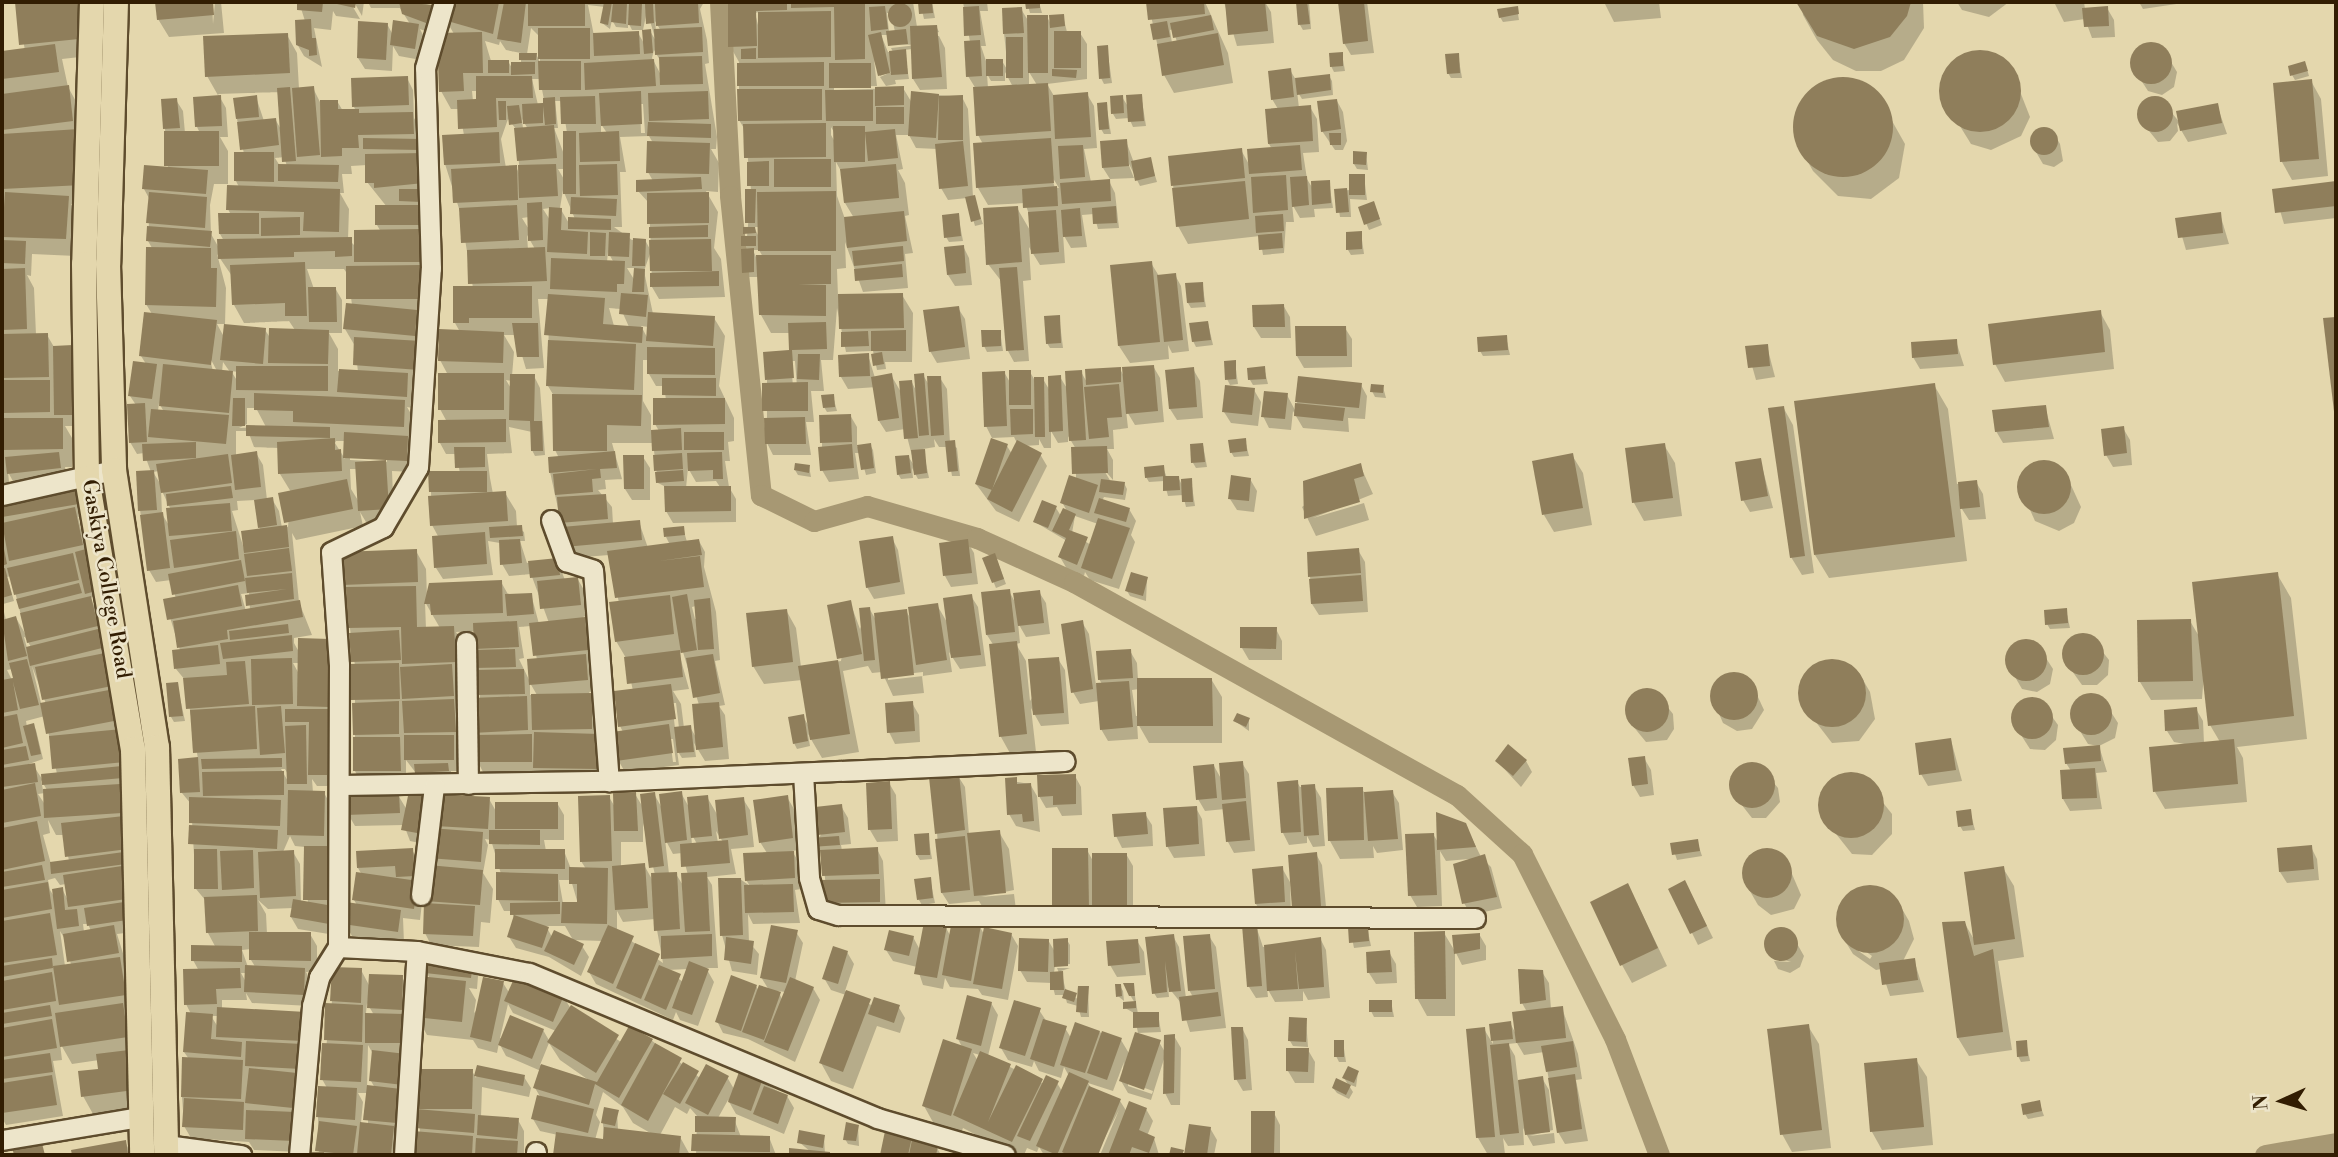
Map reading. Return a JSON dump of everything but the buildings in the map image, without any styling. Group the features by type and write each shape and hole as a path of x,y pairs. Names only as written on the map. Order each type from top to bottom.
{"main road":[{"name":"Gaskiya College Road","path":"92,2 84,264 87,478 133,749 142,1155"},
{"name":"Gaskiya College Road","path":"116,2 108,264 114,470 157,747 166,1150"}],"street":[{"path":"299,1155 312,1006 319,977 338,947 341,785 331,552 383,527 418,467 431,268 425,68 444,2"},
{"path":"2,495 114,470"},
{"path":"551,520 566,561 593,570 609,780"},
{"path":"466,642 468,784"},
{"path":"341,785 434,786 803,774 1065,761"},
{"path":"803,774 809,878 818,909 838,915 1475,918"},
{"path":"421,895 434,786"},
{"path":"338,947 417,951 529,973 877,1118 1005,1155"},
{"path":"404,1155 417,951"},
{"path":"2,1140 140,1117"},
{"path":"166,1150 241,1155"}],"waterway":[{"path":"720,2 730,196 761,495 814,521 867,506 977,538 1074,582 1457,795 1522,854 1615,1039 1659,1155"},
{"path":"2265,1155 2336,1143"}]}
